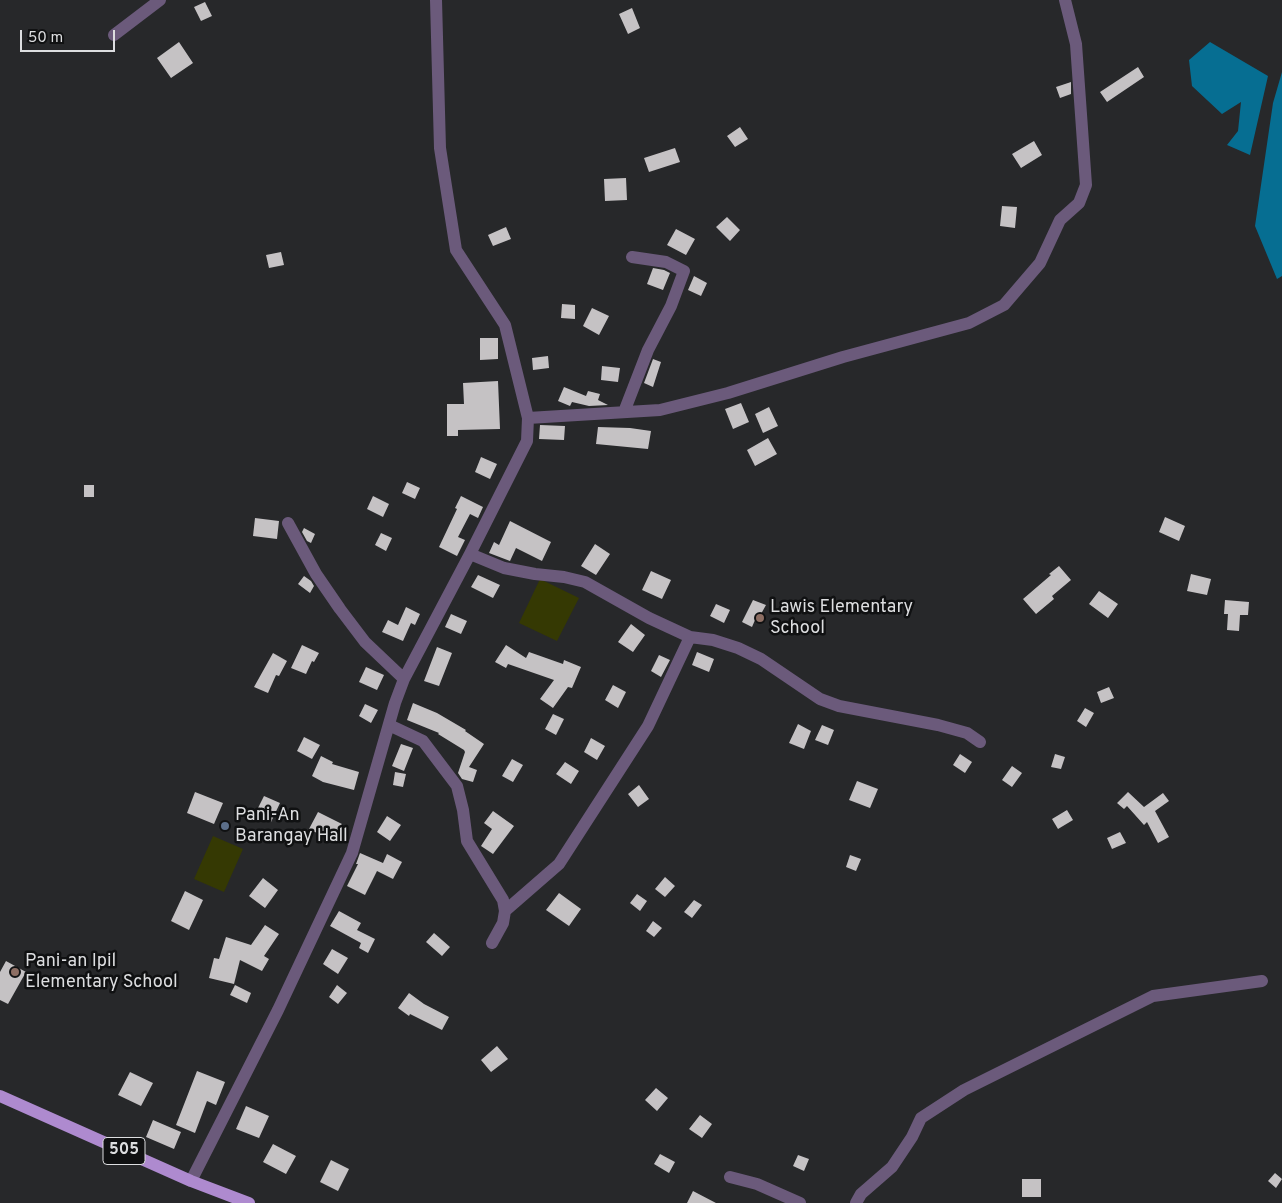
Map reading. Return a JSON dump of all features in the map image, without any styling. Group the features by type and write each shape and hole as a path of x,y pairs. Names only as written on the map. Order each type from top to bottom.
{"main road":[{"name":"505","path":"0,1096 191,1181 249,1203"}],"street":[{"path":"114,35 160,0"},
{"path":"191,1181 278,1010 352,853 404,679 527,441 528,418 505,325 456,250 440,148 436,0"},
{"path":"528,418 660,410 728,393 843,357 969,323 1004,305 1040,263 1060,220 1079,203 1086,185 1076,44 1064,0"},
{"path":"624,412 648,350 670,306 684,271 666,262 632,257"},
{"path":"288,524 316,574 345,616 365,642 404,679"},
{"path":"470,554 504,568 585,582 649,618 690,637 713,640 738,648 761,659 820,699 832,704 874,714 938,725 967,733 980,742"},
{"path":"505,911 559,864 648,726 690,637"},
{"path":"389,725 422,741 457,786 463,810 467,841 503,900 505,911 503,922 492,943"},
{"path":"856,1203 861,1194 892,1167 921,1118 964,1090 1153,996 1262,981"},
{"path":"730,1177 757,1184 800,1203"}],"green space":[{"path":"540,579 579,598 557,641 519,623"},
{"path":"213,836 243,849 224,892 194,879"}],"water":[{"path":"1210,42 1268,76 1250,155 1227,145 1238,131 1241,102 1222,114 1192,86 1189,60"},
{"path":"1282,72 1282,276 1277,279 1255,226 1273,103"}],"building":[{"path":"205,2 212,16 201,21 194,7"},
{"path":"632,8 640,28 628,34 619,14"},
{"path":"179,42 193,63 171,78 157,58"},
{"path":"1138,67 1144,77 1107,102 1100,92"},
{"path":"1071,82 1071,94 1060,98 1056,87"},
{"path":"740,127 748,139 735,147 727,136"},
{"path":"1034,141 1042,155 1021,168 1012,154"},
{"path":"675,148 680,162 649,172 644,158"},
{"path":"626,178 627,200 605,201 604,179"},
{"path":"1002,206 1017,207 1015,228 1000,226"},
{"path":"727,217 740,230 730,241 716,227"},
{"path":"506,227 511,239 493,246 488,235"},
{"path":"676,229 695,239 686,255 667,245"},
{"path":"281,252 284,265 269,268 266,255"},
{"path":"653,268 670,273 663,290 647,284"},
{"path":"694,276 707,283 701,296 688,290"},
{"path":"562,304 575,305 575,319 561,318"},
{"path":"592,308 609,316 599,335 583,326"},
{"path":"480,338 498,338 498,359 480,360"},
{"path":"548,356 549,368 533,370 532,358"},
{"path":"653,359 661,362 653,387 644,383"},
{"path":"602,366 620,368 618,382 601,380"},
{"path":"498,381 500,429 458,430 458,436 447,436 447,404 464,404 463,383"},
{"path":"564,387 586,396 588,391 600,394 598,400 608,405 589,406 572,402 570,406 558,401"},
{"path":"741,403 749,422 733,429 725,409"},
{"path":"769,407 778,426 763,433 755,414"},
{"path":"540,425 565,426 564,440 539,439"},
{"path":"598,427 651,431 648,449 596,444"},
{"path":"768,438 777,454 755,466 747,450"},
{"path":"481,457 497,464 490,479 475,472"},
{"path":"407,482 420,488 415,499 402,493"},
{"path":"84,485 94,485 94,497 84,497"},
{"path":"373,496 389,504 383,517 367,509"},
{"path":"461,496 483,507 478,518 470,514 458,537 465,540 457,556 439,547"},
{"path":"1165,517 1185,526 1179,541 1159,532"},
{"path":"255,518 279,521 277,539 253,536"},
{"path":"510,521 551,542 542,561 516,548 510,561 489,553 494,542 499,545"},
{"path":"304,528 315,534 311,543 307,541 302,532"},
{"path":"381,533 392,538 386,551 375,545"},
{"path":"595,544 610,554 596,575 581,566"},
{"path":"1059,566 1071,580 1052,596 1054,599 1036,614 1023,599"},
{"path":"651,571 671,580 662,599 642,590"},
{"path":"1191,574 1211,579 1207,595 1187,591"},
{"path":"478,575 500,585 493,598 471,587"},
{"path":"304,576 314,586 310,593 298,584"},
{"path":"1099,591 1118,604 1108,618 1089,604"},
{"path":"753,600 766,605 761,614 758,613 752,627 742,622"},
{"path":"1225,600 1249,602 1248,615 1240,615 1239,631 1227,630 1228,614 1224,614"},
{"path":"716,604 730,610 724,623 710,616"},
{"path":"406,607 420,614 415,625 411,623 403,641 382,632 388,620 398,625"},
{"path":"451,614 467,621 461,634 445,627"},
{"path":"631,624 645,635 633,652 618,642"},
{"path":"302,645 319,653 314,662 312,661 306,674 291,668"},
{"path":"506,645 526,658 529,652 563,664 564,660 581,667 572,688 568,687 553,708 540,699 554,680 508,664 506,668 495,662"},
{"path":"437,647 452,653 439,686 424,681"},
{"path":"697,652 714,659 709,672 692,665"},
{"path":"273,653 287,661 279,676 276,675 268,693 254,687"},
{"path":"659,655 670,660 661,677 651,671"},
{"path":"366,667 384,675 377,690 359,682"},
{"path":"613,685 626,692 618,708 605,700"},
{"path":"1109,687 1114,698 1101,703 1097,692"},
{"path":"413,703 437,713 466,730 484,744 469,767 477,770 473,782 462,779 458,773 464,750 439,733 407,720"},
{"path":"365,704 378,710 371,723 359,716"},
{"path":"1085,708 1094,713 1086,727 1077,721"},
{"path":"553,714 564,719 556,735 545,729"},
{"path":"798,724 811,731 804,749 789,743"},
{"path":"822,725 834,730 828,745 815,740"},
{"path":"304,737 320,745 312,759 297,751"},
{"path":"591,738 605,746 597,760 584,752"},
{"path":"401,744 413,748 404,771 392,766"},
{"path":"960,754 972,762 965,773 953,765"},
{"path":"1055,754 1065,757 1061,769 1051,767"},
{"path":"321,756 333,762 332,764 359,772 354,790 323,782 312,776"},
{"path":"512,759 523,765 513,782 502,776"},
{"path":"565,762 579,771 571,784 556,774"},
{"path":"1012,766 1022,773 1012,787 1002,780"},
{"path":"395,772 406,774 403,787 393,785"},
{"path":"857,781 878,789 870,808 849,800"},
{"path":"639,785 649,799 638,807 628,794"},
{"path":"195,792 223,803 214,824 187,813"},
{"path":"1128,792 1144,807 1163,793 1169,801 1155,811 1169,837 1158,843 1147,822 1144,825 1127,806 1124,809 1117,803"},
{"path":"264,796 280,803 271,822 255,814"},
{"path":"1067,810 1073,820 1058,829 1052,819"},
{"path":"493,811 514,826 493,854 481,846 492,829 484,823"},
{"path":"318,812 342,824 333,841 309,829"},
{"path":"387,816 401,825 390,841 377,832"},
{"path":"1120,832 1126,843 1112,849 1107,838"},
{"path":"360,853 383,863 387,854 402,862 393,879 377,871 365,895 347,886 358,864 356,864"},
{"path":"850,855 861,859 856,871 846,867"},
{"path":"665,877 675,886 665,897 655,889"},
{"path":"263,878 278,890 265,908 249,896"},
{"path":"185,891 203,900 189,930 171,921"},
{"path":"559,893 581,909 569,926 546,910"},
{"path":"637,894 647,901 640,911 630,903"},
{"path":"694,900 702,905 692,918 684,912"},
{"path":"339,911 361,923 357,930 375,939 368,953 359,948 361,943 330,926"},
{"path":"653,921 662,928 654,937 646,931"},
{"path":"265,925 279,934 264,956 269,959 262,971 240,960 234,984 209,978 214,958 219,959 226,937 251,945"},
{"path":"434,933 450,947 442,956 426,942"},
{"path":"332,949 348,958 338,974 323,964"},
{"path":"6,961 26,972 8,1004 0,1000 0,972"},
{"path":"235,985 251,993 247,1003 230,995"},
{"path":"337,985 347,993 338,1004 329,997"},
{"path":"409,993 424,1004 449,1017 442,1030 410,1014 409,1016 398,1008"},
{"path":"497,1046 508,1059 491,1072 481,1060"},
{"path":"197,1071 225,1082 216,1105 207,1101 195,1133 176,1125"},
{"path":"130,1072 153,1083 141,1106 118,1095"},
{"path":"656,1088 668,1098 657,1111 645,1100"},
{"path":"246,1106 269,1116 259,1138 236,1129"},
{"path":"700,1115 712,1124 702,1138 689,1129"},
{"path":"153,1120 181,1132 174,1149 146,1137"},
{"path":"273,1144 296,1156 286,1174 263,1162"},
{"path":"660,1154 675,1162 669,1173 654,1164"},
{"path":"798,1155 809,1159 804,1171 793,1166"},
{"path":"331,1160 349,1169 338,1191 320,1182"},
{"path":"1275,1173 1282,1179 1276,1188 1268,1181"},
{"path":"1022,1179 1041,1179 1041,1197 1022,1197"},
{"path":"693,1191 716,1203 687,1203"}],"place":[{"name":"Lawis Elementary School","path":"760,618"},
{"name":"Pani-An Barangay Hall","path":"225,826"},
{"name":"Pani-an Ipil Elementary School","path":"15,972"}]}
